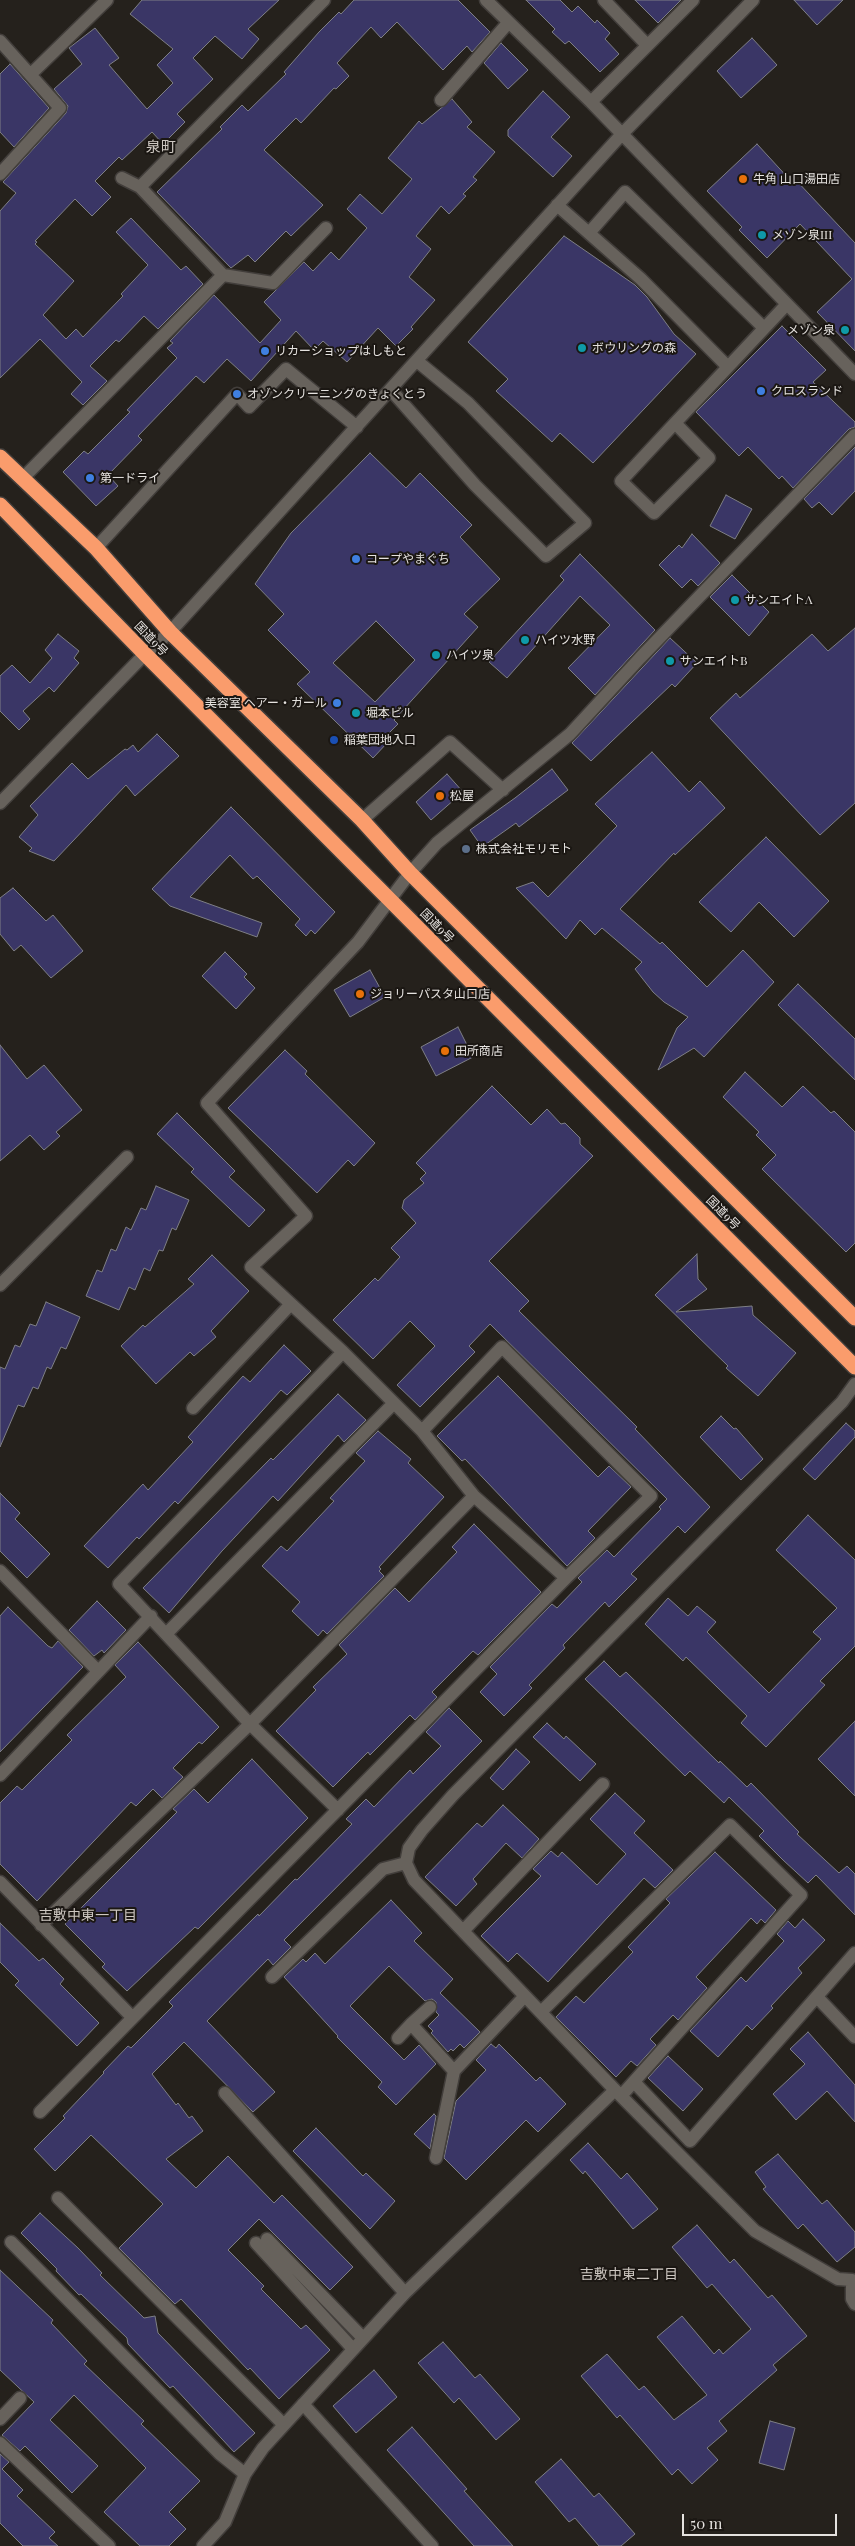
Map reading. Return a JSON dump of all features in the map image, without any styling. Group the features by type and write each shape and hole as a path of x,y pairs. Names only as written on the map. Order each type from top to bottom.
{"highway":[{"name":"国道9号","path":"0,457 96,548 170,632 362,820 410,873 855,1318"},
{"name":"国道9号","path":"0,505 145,654 855,1367"}],"street":[{"path":"31,74 107,0"},
{"path":"140,187 324,0"},
{"path":"486,0 591,102 855,374"},
{"path":"604,0 647,45"},
{"path":"591,102 693,0"},
{"path":"0,803 145,654 170,632 418,361 622,134 753,0"},
{"path":"440,100 508,23"},
{"path":"0,174 60,108 31,74 2,48"},
{"path":"122,178 140,187 223,275 273,284 326,228"},
{"path":"589,233 625,192 764,328"},
{"path":"557,205 641,279 728,367"},
{"path":"22,479 223,275"},
{"path":"675,423 708,458 654,513 621,481 675,423 728,367 786,304"},
{"path":"391,390 475,485 546,556 585,523 468,402 418,361"},
{"path":"96,548 237,394 249,407 286,369 357,427"},
{"path":"566,1578 474,1496 422,1431 343,1352 251,1267 306,1216 207,1103 358,942 410,873 437,843 570,734 640,658 855,435"},
{"path":"362,820 450,742 503,790"},
{"path":"0,1285 127,1157"},
{"path":"193,1408 291,1304"},
{"path":"40,2112 566,1578 651,1496 502,1347 422,1431"},
{"path":"338,1810 250,1724 167,1633 119,1584 343,1352"},
{"path":"855,1384 842,1402 453,1795 409,1848 406,1863 414,1880 618,2093 755,2230 838,2279 853,2279 852,2300 855,2304"},
{"path":"167,1633 393,1404"},
{"path":"41,1925 250,1724 474,1496"},
{"path":"3,1579 98,1671"},
{"path":"0,1774 151,1616"},
{"path":"463,1931 603,1784"},
{"path":"203,2546 225,2522 245,2474 263,2448 363,2338 405,2293 618,2093 634,2082 801,1895 730,1825 541,2012"},
{"path":"272,1977 383,1869 406,1863"},
{"path":"0,1882 132,2018"},
{"path":"634,2082 690,2142 855,1953"},
{"path":"436,2158 454,2071 525,1996"},
{"path":"817,1997 855,2037"},
{"path":"398,2038 430,2007"},
{"path":"411,2024 454,2071"},
{"path":"225,2093 405,2293"},
{"path":"58,2198 284,2425"},
{"path":"353,2349 262,2241 363,2338"},
{"path":"11,2242 220,2454 245,2474"},
{"path":"0,2419 20,2398"},
{"path":"303,2404 432,2546"},
{"path":"0,2443 109,2546"}],"building":[{"path":"142,0 279,0 248,29 259,39 242,59 215,36 193,58 213,79 177,114 185,122 163,144 152,132 122,160 119,157 95,181 111,197 92,216 75,199 35,241 37,242 35,244 74,281 43,315 66,339 76,329 83,337 123,296 121,294 148,265 116,232 131,218 181,270 186,266 203,284 158,329 144,316 119,342 116,340 90,366 107,381 83,405 71,394 82,382 40,339 0,378 0,211 16,193 3,182 66,113 68,106 54,89 82,64 69,48 95,28 119,58 109,65 147,109 173,83 157,65 173,49 130,14"},
{"path":"354,0 458,0 490,32 472,52 467,46 443,70 397,22 381,38 371,27 337,63 349,76 336,89 334,88 301,123 296,118 264,150 323,205 291,236 286,231 255,262 248,255 231,268 157,192 222,129 220,127 242,105 248,111 286,74 284,72 319,32 339,12 341,14"},
{"path":"526,0 560,0 572,12 578,6 595,23 597,20 610,33 605,39 619,54 600,72 569,41 565,44 552,32 555,29"},
{"path":"635,0 681,0 658,23"},
{"path":"794,0 843,0 817,25"},
{"path":"752,38 777,65 741,98 717,71"},
{"path":"501,43 528,70 508,89 484,63"},
{"path":"10,64 49,108 14,147 0,132 0,74"},
{"path":"543,91 570,117 551,137 572,156 553,177 508,136 508,130"},
{"path":"452,99 472,122 467,127 495,152 473,177 477,180 463,194 466,196 449,214 441,206 416,236 431,249 409,277 435,300 411,327 413,329 396,346 378,328 347,362 323,341 314,350 296,331 251,381 227,359 204,383 196,376 138,436 142,440 108,475 118,486 96,506 63,472 84,451 88,454 130,412 127,410 177,358 167,348 173,343 170,341 214,295 260,343 281,320 264,302 304,262 313,271 331,252 339,260 367,228 347,209 360,194 382,214 412,179 388,158 419,121 422,124"},
{"path":"757,144 790,180 794,178 855,243 855,351 817,312 852,279 800,224 767,258 739,230 742,227 707,191"},
{"name":"ボウリングの森","path":"564,236 635,285 647,297 674,334 696,354 593,463 560,433 552,442 496,391 508,379 468,342"},
{"path":"782,326 826,370 813,382 855,422 855,427 849,429 793,488 782,476 779,479 748,447 739,456 696,412"},
{"path":"855,447 855,491 832,515 819,502 812,508 804,499"},
{"name":"コープやまぐち","path":"370,453 406,488 420,473 472,525 460,537 500,579 464,614 478,627 394,720 398,724 383,739 388,742 373,758 297,684 310,672 268,630 284,614 255,584 291,533","holes":["376,621 415,660 375,702 333,663"]},
{"path":"726,495 752,509 735,539 710,526"},
{"path":"692,534 720,563 698,586 691,579 682,588 659,565 679,545 682,548"},
{"path":"580,554 655,630 595,695 568,668 610,625 580,596 507,678 489,662 564,580 560,576"},
{"name":"サンエイトA","path":"732,575 769,612 749,636 710,597"},
{"path":"855,628 855,803 820,835 710,718 736,693 740,698 812,634 828,651"},
{"path":"58,634 79,651 74,658 79,663 54,692 49,687 23,711 30,719 19,730 0,711 0,676 12,665 30,683 52,658 45,650"},
{"path":"670,638 697,663 675,687 672,684 591,761 572,743"},
{"path":"157,734 179,756 135,796 126,785 54,861 29,851 32,848 19,837 38,815 30,806 72,763 88,779 125,749 127,750 133,745 138,752"},
{"path":"652,752 689,792 700,781 725,808 675,855 674,853 620,909 660,944 662,942 707,987 743,950 774,982 704,1057 694,1048 658,1070 677,1028 688,1017 664,1002 653,992 635,969 642,962 602,928 595,935 580,920 566,939 516,888 533,882 548,897 617,826 595,804"},
{"path":"552,769 568,790 519,827 516,823 482,847 470,830"},
{"path":"447,774 463,792 431,820 416,802"},
{"path":"231,807 335,912 315,934 311,930 306,936 295,925 300,919 257,876 253,879 230,855 190,897 262,923 257,937 170,906 152,889"},
{"path":"766,837 829,901 794,937 759,902 731,932 699,902"},
{"path":"13,888 46,921 53,915 83,951 51,978 21,945 14,951 0,934 0,898"},
{"path":"225,952 247,974 244,977 255,988 236,1009 202,976"},
{"name":"ジョリーパスタ山口店","path":"370,970 385,997 350,1017 334,990"},
{"path":"798,984 855,1039 855,1080 778,1005"},
{"path":"458,1027 473,1057 436,1076 421,1047"},
{"path":"0,1045 27,1079 44,1065 82,1110 56,1132 60,1136 44,1150 30,1135 0,1161"},
{"path":"285,1050 307,1071 305,1074 375,1143 354,1166 348,1160 317,1193 228,1108"},
{"path":"745,1072 782,1107 803,1086 831,1113 834,1111 855,1132 855,1243 846,1252 762,1169 776,1155 756,1135 759,1132 723,1097"},
{"path":"492,1086 531,1125 547,1109 561,1124 565,1123 580,1138 580,1144 593,1156 489,1261 529,1301 519,1311 637,1427 635,1429 710,1507 685,1533 678,1526 631,1574 637,1579 609,1607 605,1602 563,1645 565,1648 529,1685 532,1688 504,1716 480,1692 497,1674 490,1667 552,1604 557,1608 582,1582 578,1578 607,1550 614,1557 661,1509 659,1507 667,1499 490,1324 469,1346 475,1352 420,1407 397,1385 435,1346 410,1321 373,1359 333,1320 375,1278 378,1281 400,1257 391,1248 416,1223 402,1208 404,1200 424,1183 420,1179 426,1173 416,1163"},
{"path":"177,1113 235,1171 229,1177 265,1210 249,1227 191,1172 194,1169 157,1134"},
{"path":"156,1186 189,1200 176,1230 172,1228 163,1251 159,1250 150,1271 144,1268 135,1290 129,1287 119,1310 86,1296 97,1270 102,1272 111,1249 116,1251 126,1227 131,1230 141,1208 146,1210"},
{"path":"697,1254 698,1279 707,1289 676,1312 752,1306 753,1315 796,1353 758,1396 726,1368 728,1366 655,1295"},
{"path":"212,1255 249,1291 211,1331 216,1337 194,1356 190,1352 156,1384 121,1346 143,1325 145,1327 194,1284 188,1279"},
{"path":"46,1302 80,1317 66,1349 61,1347 51,1369 47,1367 38,1389 33,1387 24,1407 18,1405 0,1447 0,1367 5,1369 15,1345 20,1347 30,1324 36,1326"},
{"path":"284,1345 311,1371 287,1395 281,1390 178,1504 175,1501 108,1568 84,1546 143,1484 148,1490 193,1442 188,1437 243,1376 250,1382"},
{"path":"498,1376 598,1477 609,1466 631,1487 588,1531 595,1538 567,1566 465,1459 462,1461 437,1436"},
{"path":"338,1394 366,1420 344,1442 338,1435 278,1501 273,1496 222,1551 169,1613 143,1588 271,1458 273,1460"},
{"path":"721,1416 734,1429 736,1428 763,1459 741,1480 700,1437"},
{"path":"846,1423 855,1431 855,1437 815,1480 803,1469"},
{"path":"378,1431 411,1459 408,1463 444,1497 379,1567 381,1569 379,1571 384,1576 327,1634 323,1630 318,1636 292,1611 300,1602 262,1566 281,1546 287,1551 334,1501 330,1498 365,1461 356,1453"},
{"path":"0,1493 20,1513 15,1519 50,1554 27,1578 0,1551"},
{"path":"808,1515 855,1560 855,1646 820,1681 825,1685 766,1747 741,1723 747,1716 686,1657 683,1661 645,1624 668,1598 688,1616 697,1606 716,1622 707,1632 769,1693 821,1639 813,1632 837,1608 776,1550"},
{"path":"474,1524 541,1592 478,1655 473,1651 432,1692 437,1697 415,1720 410,1715 370,1755 368,1752 333,1787 276,1731 316,1690 313,1687 347,1654 339,1645 395,1588 409,1602 457,1552 452,1547"},
{"path":"97,1601 126,1630 104,1653 102,1650 94,1656 69,1630"},
{"path":"8,1607 48,1646 52,1648 58,1641 83,1667 0,1752 0,1616"},
{"path":"138,1642 219,1727 202,1744 199,1742 173,1768 183,1777 162,1798 153,1789 136,1806 131,1802 37,1901 0,1864 0,1803 17,1786 22,1790 72,1740 67,1735 126,1677 115,1665"},
{"path":"604,1661 620,1677 626,1672 719,1763 720,1761 747,1787 751,1783 799,1832 797,1834 839,1873 847,1866 855,1874 855,1915 816,1875 808,1883 783,1860 759,1836 764,1831 729,1797 724,1803 690,1771 685,1776 585,1679"},
{"path":"449,1708 482,1741 284,1940 291,1947 273,1965 268,1959 207,2021 275,2092 253,2112 184,2042 152,2074 176,2105 178,2103 189,2118 192,2116 203,2131 166,2159 196,2188 228,2156 274,2203 282,2195 353,2267 330,2290 259,2219 228,2250 264,2286 261,2289 301,2329 306,2325 330,2350 279,2399 250,2368 248,2370 181,2299 175,2304 119,2248 163,2204 91,2135 55,2171 34,2149 65,2118 63,2116 128,2046 131,2048 173,2006 169,2002 258,1914 259,1916 295,1879 297,1880 352,1824 346,1819 366,1799 374,1807 410,1770 413,1774 441,1746 426,1732"},
{"path":"855,1721 855,1796 818,1759"},
{"path":"547,1723 564,1739 566,1736 596,1764 580,1781 533,1737"},
{"path":"516,1749 530,1762 503,1790 490,1778"},
{"path":"252,1759 308,1818 198,1929 195,1927 127,1991 102,1967 105,1964 65,1924 177,1812 173,1809 194,1789 208,1803"},
{"path":"615,1793 645,1821 634,1833 673,1870 655,1888 644,1878 548,1982 517,1953 508,1962 481,1936 541,1876 533,1869 551,1851 558,1857 562,1852 597,1885 626,1854 590,1819"},
{"path":"503,1805 539,1839 522,1858 506,1843 473,1879 477,1884 456,1906 425,1877 477,1823 482,1827"},
{"path":"715,1852 776,1910 765,1923 761,1919 757,1924 751,1918 696,1977 707,1988 678,2020 673,2015 650,2039 656,2045 637,2066 631,2061 616,2077 556,2017 576,1996 584,2003 633,1952 628,1947 670,1903 666,1899"},
{"path":"391,1900 422,1933 414,1941 453,1979 440,1993 480,2032 464,2048 460,2044 453,2051 451,2049 448,2052 431,2033 433,2031 428,2026 439,2015 436,2012 436,2002 432,1999 425,2001 389,1966 350,2006 404,2060 419,2045 436,2064 396,2105 378,2087 382,2082 337,2037 284,1977 303,1959 306,1962 315,1953 325,1964"},
{"path":"803,1919 825,1940 798,1968 802,1973 771,2006 773,2008 752,2030 747,2025 718,2057 690,2031 741,1977 746,1982 784,1941 777,1934 788,1921 795,1928"},
{"path":"0,1923 39,1961 43,1958 64,1979 60,1984 99,2023 77,2046 15,1985 19,1981 0,1962"},
{"path":"808,2032 855,2085 855,2122 827,2091 796,2120 773,2094 805,2064 790,2049"},
{"path":"491,2044 496,2048 499,2044 536,2081 540,2077 566,2104 538,2132 526,2120 466,2180 444,2158 456,2101 486,2070 476,2060"},
{"path":"668,2056 703,2089 683,2111 648,2078"},
{"path":"434,2114 436,2116 430,2149 414,2134"},
{"path":"316,2128 363,2176 366,2173 395,2201 370,2229 293,2151"},
{"path":"588,2143 621,2179 627,2173 658,2209 633,2229 585,2171 583,2174 570,2160"},
{"path":"778,2154 822,2204 827,2200 855,2232 855,2247 837,2262 803,2224 798,2229 763,2189 766,2187 755,2172"},
{"path":"40,2213 78,2248 102,2273 100,2275 144,2318 155,2316 158,2333 255,2433 234,2452 173,2386 170,2388 128,2344 127,2338 81,2294 79,2295 56,2271 57,2269 21,2233"},
{"path":"697,2225 730,2263 734,2259 768,2298 772,2295 807,2336 773,2365 777,2370 719,2421 727,2431 707,2448 718,2460 692,2484 678,2469 672,2475 620,2415 617,2418 581,2376 607,2354 639,2390 644,2386 674,2420 707,2395 657,2337 682,2316 714,2354 719,2349 723,2354 751,2329 712,2284 707,2288 672,2247"},
{"path":"0,2270 53,2320 51,2323 87,2361 84,2364 144,2421 141,2424 200,2481 169,2512 186,2529 169,2546 140,2546 104,2512 146,2468 74,2395 50,2420 98,2466 72,2493 25,2446 20,2451 2,2435 34,2402 0,2370"},
{"path":"443,2342 475,2378 480,2374 520,2419 496,2440 459,2398 454,2403 418,2363"},
{"path":"374,2370 397,2397 356,2433 333,2406"},
{"path":"770,2421 795,2428 784,2470 759,2463"},
{"path":"412,2427 467,2489 464,2491 513,2546 474,2546 387,2450"},
{"path":"0,2454 9,2462 2,2469 23,2490 17,2496 55,2532 49,2538 58,2546 23,2546 0,2523"},
{"path":"561,2459 594,2497 599,2493 635,2534 621,2546 599,2546 575,2518 569,2522 535,2482"}],"place":[{"name":"牛角 山口湯田店","path":"743,179"},
{"name":"メゾン泉III","path":"762,235"},
{"name":"メゾン泉","path":"845,330"},
{"name":"ボウリングの森","path":"582,348"},
{"name":"リカーショップはしもと","path":"265,351"},
{"name":"クロスランド","path":"761,391"},
{"name":"オゾンクリーニングのきょくとう","path":"237,394"},
{"name":"第一ドライ","path":"90,478"},
{"name":"コープやまぐち","path":"356,559"},
{"name":"サンエイトA","path":"735,600"},
{"name":"ハイツ水野","path":"525,640"},
{"name":"ハイツ泉","path":"436,655"},
{"name":"サンエイトB","path":"670,661"},
{"name":"美容室 ヘアー・ガール","path":"337,703"},
{"name":"堀本ビル","path":"356,713"},
{"name":"稲葉団地入口","path":"334,740"},
{"name":"松屋","path":"440,796"},
{"name":"株式会社モリモト","path":"466,849"},
{"name":"ジョリーパスタ山口店","path":"360,994"},
{"name":"田所商店","path":"445,1051"}],"district":[{"name":"泉町","path":"161,147"},
{"name":"吉敷中東一丁目","path":"88,1916"},
{"name":"吉敷中東二丁目","path":"629,2275"}]}
